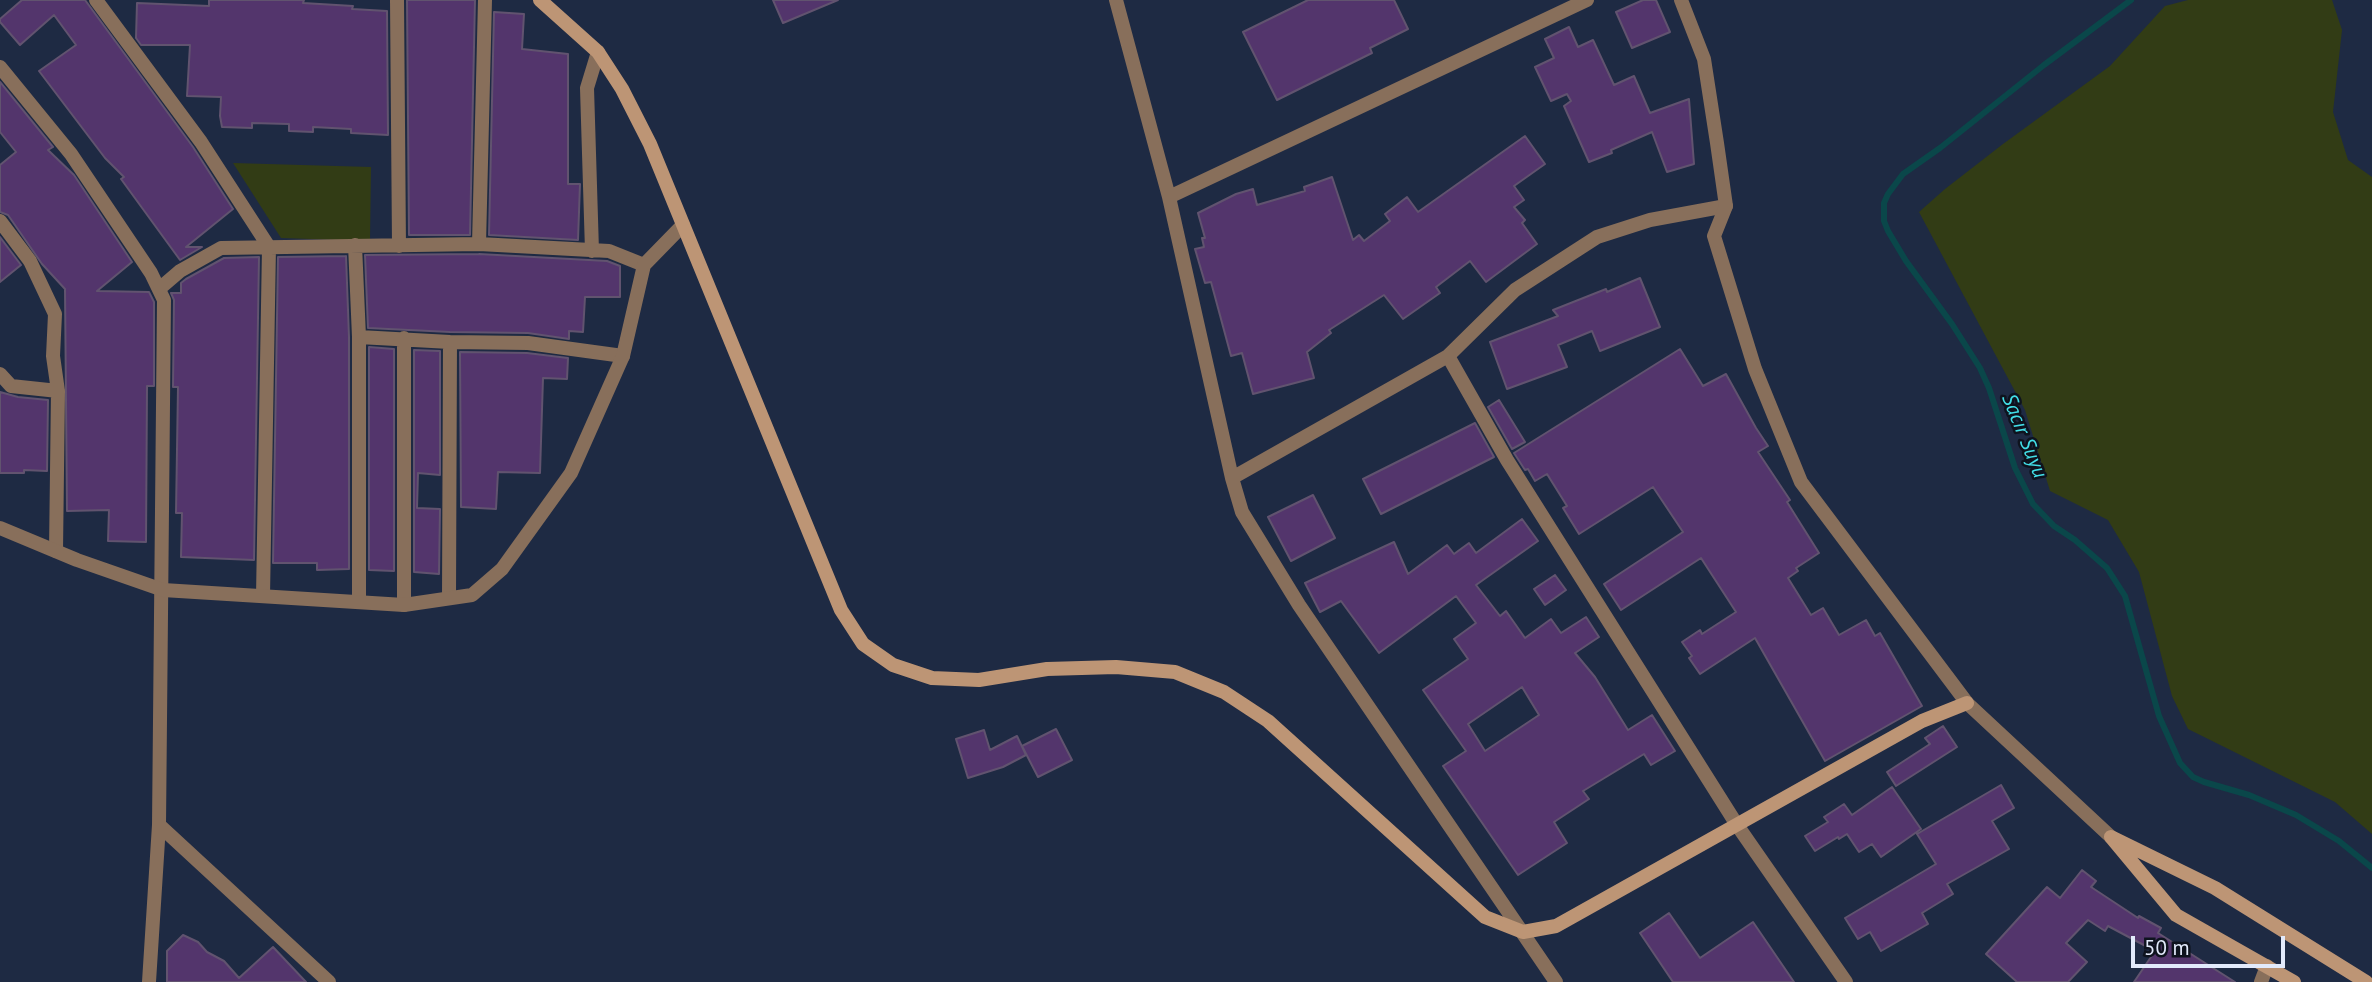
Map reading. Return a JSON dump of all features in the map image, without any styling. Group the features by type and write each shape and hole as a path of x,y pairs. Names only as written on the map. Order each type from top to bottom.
{"main road":[{"path":"540,0 598,52 622,89 650,144 841,610 863,644 893,665 932,678 979,680 1047,668 1116,667 1175,672 1224,692 1268,721 1485,917 1523,932 1556,926 1922,721 1967,703"},
{"path":"2111,837 2176,915 2294,982"},
{"path":"2111,837 2215,887 2366,982"}],"street":[{"path":"96,0 201,142 269,247 263,596"},
{"path":"397,0 399,246"},
{"path":"479,244 485,0"},
{"path":"1116,0 1169,197 1242,512 1299,606 1556,982"},
{"path":"1169,197 1587,0"},
{"path":"1681,0 1704,59 1726,206 1714,236 1755,369 1801,482 1967,703 2111,837"},
{"path":"592,251 587,88 598,52"},
{"path":"0,67 71,154 151,273 164,300 159,825 149,982"},
{"path":"1232,478 1448,356 1515,290 1597,237 1650,220 1726,206"},
{"path":"0,220 30,261 55,314 53,356 58,391 56,551"},
{"path":"0,528 163,590 404,605 472,595 502,569 571,472 623,356 644,265 683,225"},
{"path":"159,289 180,271 221,248 479,244 609,251 644,265"},
{"path":"355,245 359,337 359,602"},
{"path":"359,337 528,343 623,356"},
{"path":"404,338 404,605"},
{"path":"449,598 450,342"},
{"path":"1448,356 1507,460 1737,825 1846,982"},
{"path":"0,374 12,386 58,391"},
{"path":"159,825 328,982"},
{"path":"2261,982 2267,966"}],"green space":[{"path":"2188,0 2332,0 2342,30 2333,112 2348,160 2372,177 2372,834 2335,802 2188,729 2172,696 2139,572 2108,520 2050,491 2025,410 1919,212 2003,144 2110,66 2165,6"},
{"path":"233,163 371,167 370,241 281,238"}],"building":[{"path":"22,0 85,0 193,147 233,209 186,247 202,247 180,260 121,179 124,177 105,158 39,71 76,45 54,15 20,45 0,22 0,19"},
{"path":"209,0 304,0 303,3 387,11 388,135 313,127 313,132 289,131 289,124 252,123 252,128 222,127 221,97 187,96 190,45 141,45 136,38 137,3 209,6"},
{"path":"407,0 475,0 470,235 409,235"},
{"path":"773,0 838,0 783,23"},
{"path":"1308,0 1394,0 1408,29 1370,48 1372,53 1277,100 1243,32"},
{"path":"1643,0 1656,0 1670,32 1632,48 1616,12"},
{"path":"494,12 524,14 522,49 568,54 568,184 580,184 578,240 489,235"},
{"path":"1569,27 1578,47 1593,40 1614,85 1634,76 1650,113 1689,99 1694,164 1667,172 1652,132 1589,162 1564,106 1571,101 1567,94 1551,101 1535,67 1554,58 1545,39"},
{"path":"0,82 53,147 48,150 74,175 132,262 97,291 149,292 154,302 154,386 147,386 146,542 108,541 109,510 67,511 65,289 42,264 8,215 0,212 0,165 16,152 0,132"},
{"path":"1525,136 1545,164 1514,186 1524,200 1514,207 1525,220 1522,223 1537,244 1486,282 1470,261 1436,287 1440,293 1403,319 1384,295 1329,330 1331,333 1307,352 1314,378 1253,394 1242,353 1231,356 1211,282 1205,283 1195,249 1204,247 1202,238 1205,238 1198,213 1236,194 1253,189 1257,205 1305,191 1304,187 1332,177 1353,240 1359,235 1364,241 1390,221 1385,214 1407,197 1418,212"},
{"path":"0,237 21,265 0,282"},
{"path":"479,254 607,261 620,266 620,297 585,297 583,332 569,331 569,339 528,333 368,328 365,255"},
{"path":"346,256 349,337 349,569 317,570 317,563 273,563 278,257"},
{"path":"259,257 254,560 181,557 182,513 176,513 178,387 173,387 174,300 171,293 181,293 181,283 224,258"},
{"path":"1640,278 1660,327 1600,351 1592,331 1558,345 1567,367 1507,389 1490,342 1558,316 1553,310"},
{"path":"369,347 394,349 394,571 369,570"},
{"path":"1680,349 1703,386 1726,374 1768,446 1758,452 1790,500 1787,502 1819,553 1796,568 1798,571 1788,578 1811,615 1823,608 1839,635 1866,620 1875,636 1880,633 1922,706 1825,761 1755,638 1700,674 1689,658 1692,656 1682,642 1700,630 1702,634 1736,612 1701,558 1621,610 1604,584 1683,532 1653,487 1579,534 1563,508 1567,506 1547,474 1535,481 1514,453"},
{"path":"414,350 440,351 440,475 418,473 417,508 440,509 439,574 414,572"},
{"path":"460,352 527,353 568,358 567,379 543,378 540,473 498,472 496,509 461,507"},
{"path":"0,392 48,400 47,471 0,473"},
{"path":"1499,400 1525,442 1512,449 1488,407"},
{"path":"1475,423 1494,457 1381,514 1363,479"},
{"path":"1313,495 1335,538 1291,561 1268,517"},
{"path":"1522,519 1538,541 1476,585 1500,616 1506,611 1525,638 1551,619 1561,633 1586,617 1599,637 1575,653 1595,677 1628,730 1652,715 1675,751 1651,765 1644,754 1583,791 1589,799 1554,822 1567,843 1518,875 1443,766 1466,751 1423,690 1468,659 1454,639 1476,623 1456,596 1379,653 1341,601 1320,612 1305,583 1394,542 1408,574 1447,545 1454,554 1469,543 1476,553","holes":["1522,687 1539,715 1485,751 1468,724"]},
{"path":"1555,575 1566,590 1545,605 1534,589"},
{"path":"1943,726 1957,747 1896,786 1887,772 1930,744 1925,738"},
{"path":"1056,729 1072,760 1038,777 1022,746"},
{"path":"984,730 990,750 1017,736 1026,755 1003,767 968,778 956,739"},
{"path":"2001,785 2014,808 1992,821 2009,849 1947,884 1953,894 1922,913 1928,924 1881,951 1870,932 1858,939 1845,918 1936,864 1917,834"},
{"path":"1892,787 1921,829 1881,857 1872,844 1859,852 1847,834 1815,851 1805,836 1828,822 1824,817 1844,804 1852,815"},
{"path":"2082,870 2096,881 2091,887 2138,918 2139,916 2161,928 2158,933 2235,982 2134,982 2155,951 2108,926 2105,931 2088,920 2066,943 2087,962 2068,982 2017,982 1986,954 2047,887 2060,898"},
{"path":"1669,913 1700,958 1753,922 1794,982 1673,982 1640,933"},
{"path":"183,935 198,942 207,952 224,961 239,978 273,947 306,982 167,982 167,951"}],"waterway":[{"name":"Sacır Suyu","path":"2131,0 1903,174 1884,203 1884,221 1906,261 1980,368 2015,468 2033,504 2054,526 2107,568 2125,596 2159,716 2180,763 2193,777 2204,782 2249,795 2296,815 2339,841 2372,868"}]}
